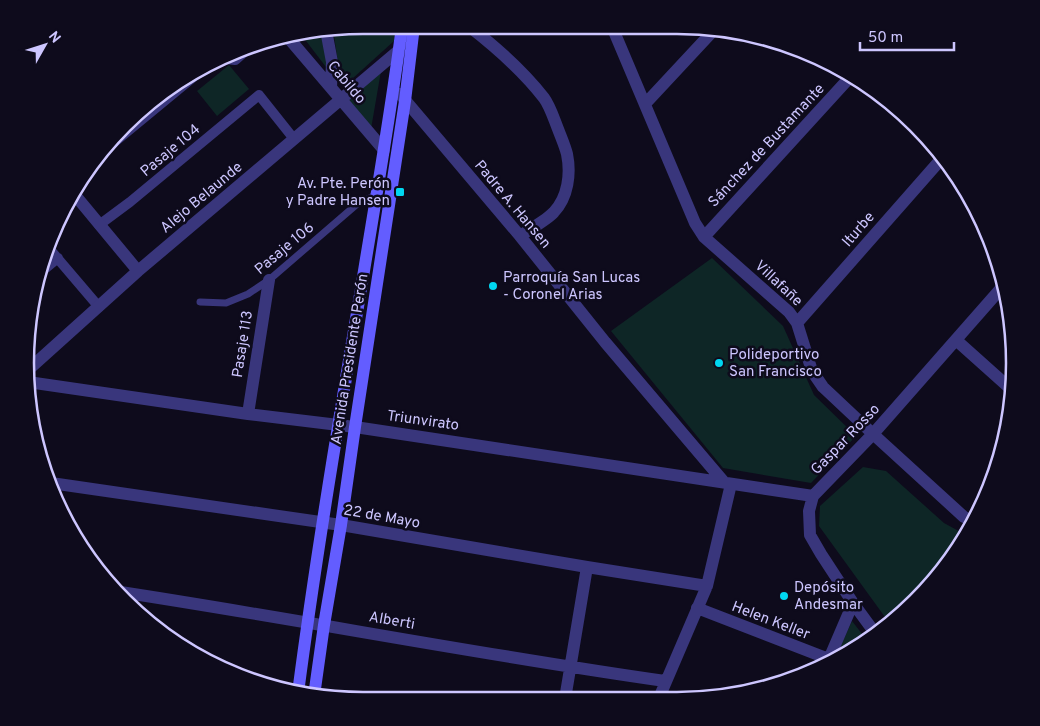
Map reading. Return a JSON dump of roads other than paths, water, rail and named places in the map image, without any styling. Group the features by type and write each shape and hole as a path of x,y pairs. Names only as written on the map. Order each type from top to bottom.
{"main road":[{"name":"Avenida Presidente Perón","path":"299,686 307,622 377,194 401,34"},
{"name":"Avenida Presidente Perón","path":"315,688 405,100 413,34"}],"street":[{"path":"479,34 499,50 546,100 567,154 569,174 566,193 554,213 520,236"},
{"name":"Villafañe","path":"615,34 695,222 704,237 789,312 797,322 812,371 823,387 967,518"},
{"path":"645,104 709,35"},
{"path":"327,36 332,62 331,88"},
{"name":"Cabildo","path":"292,42 384,150"},
{"name":"Alejo Belaunde","path":"34,365 138,271 398,52"},
{"name":"Sánchez de Bustamante","path":"704,237 847,81"},
{"name":"Padre A. Hansen","path":"394,86 520,236 605,342 727,483"},
{"name":"Pasaje 104","path":"99,225 130,202 259,95 294,139"},
{"name":"Iturbe","path":"797,322 937,162"},
{"path":"78,198 138,271"},
{"path":"53,252 99,307"},
{"path":"48,266 58,258"},
{"name":"Pasaje 113","path":"248,414 269,280"},
{"name":"Gaspar Rosso","path":"872,628 853,603 810,535 809,511 813,496 873,434 998,292"},
{"path":"956,340 1006,385"},
{"name":"Triunvirato","path":"34,383 248,414 338,424 813,496"},
{"path":"661,692 706,586 727,483"},
{"name":"22 de Mayo","path":"57,484 323,523 706,586"},
{"path":"566,692 587,567"},
{"name":"Alberti","path":"127,593 571,668 665,681"},
{"path":"834,652 853,603"},
{"name":"Helen Keller","path":"697,608 822,659"}],"lane":[{"name":"Pasaje 106","path":"200,302 226,303 248,294 269,280 356,205 377,194"}],"place":[{"name":"Av. Pte. Perón y Padre Hansen","path":"400,192"},
{"name":"Parroquía San Lucas - Coronel Arias","path":"493,286"},
{"name":"Polideportivo San Francisco","path":"719,363"},
{"name":"Depósito Andesmar","path":"784,596"}]}
